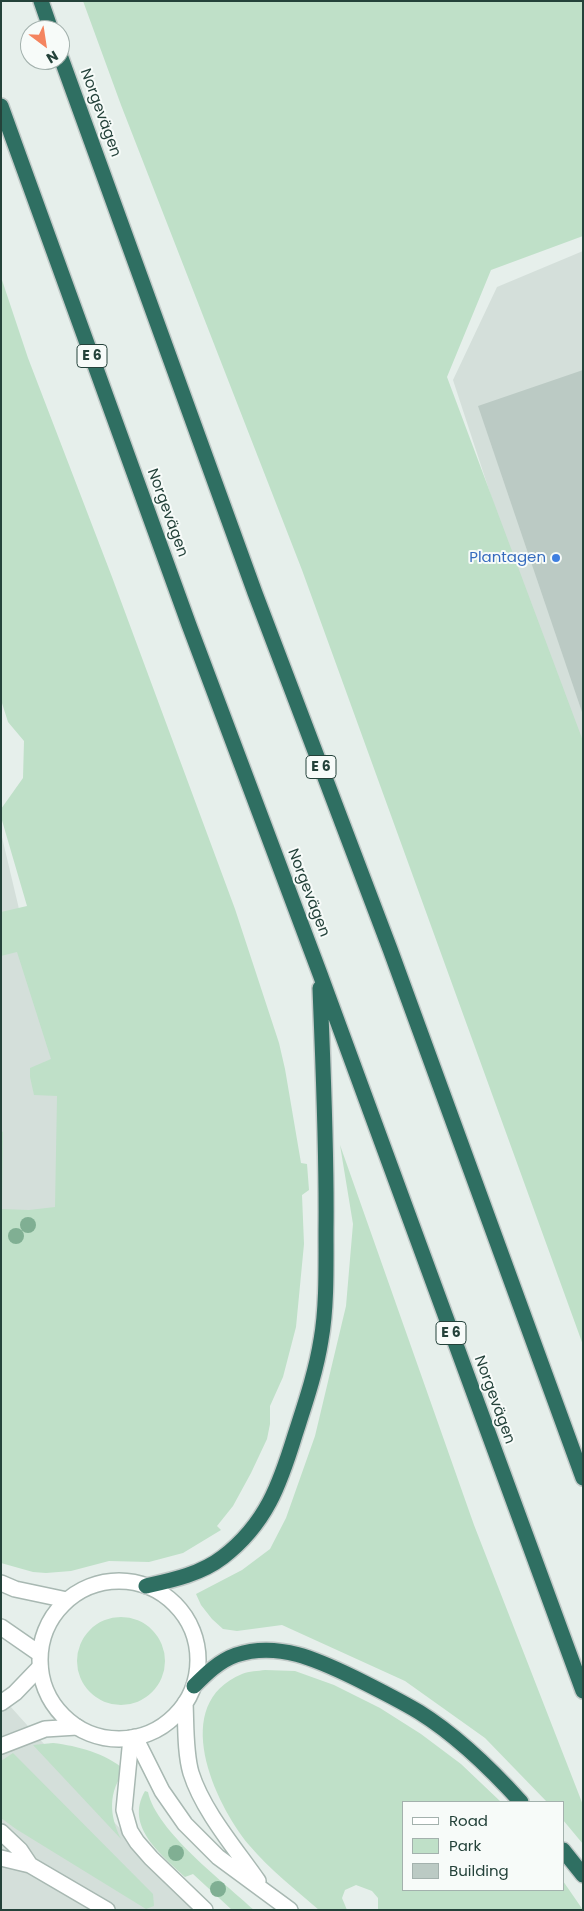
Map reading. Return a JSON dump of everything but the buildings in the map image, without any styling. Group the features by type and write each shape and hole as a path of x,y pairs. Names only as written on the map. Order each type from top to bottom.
{"highway":[{"path":"40,1 47,20"},
{"name":"Norgevägen","path":"65,70 256,593 387,940 583,1478"},
{"name":"Norgevägen","path":"1,106 189,626 320,974 583,1692"},
{"path":"146,1586 180,1579 203,1569 222,1558 245,1537 262,1515 276,1492 305,1405 321,1340 326,1274 327,1171 320,974"},
{"path":"194,1686 215,1666 236,1655 260,1650 287,1651 319,1660 372,1686 420,1713 464,1746 520,1801"},
{"path":"564,1851 583,1875"}],"street":[{"path":"113,1581 130,1582 146,1586 159,1592 171,1601 189,1624 198,1652 198,1667 194,1686 175,1716 150,1733 133,1738 103,1738 77,1727 56,1707 43,1682 40,1661 43,1639 48,1624 57,1611 81,1591 97,1584 113,1581"},
{"path":"1,1583 15,1589 68,1600"},
{"path":"1,1627 40,1661"},
{"path":"1,1703 15,1693 40,1661"},
{"path":"185,1703 190,1771 200,1796 228,1840 265,1890"},
{"path":"1,1746 45,1729 77,1727"},
{"path":"133,1738 162,1791 185,1824 218,1857 290,1910"},
{"path":"133,1738 124,1810 130,1830 151,1858 205,1910"},
{"path":"1,1832 20,1850 30,1865"},
{"path":"1,1858 30,1865 107,1910"}],"shaded area":[{"path":"583,251 583,777 453,380 497,287"},
{"path":"1,833 92,1217 1,1265"},
{"path":"1,1696 193,1910 1,1910"}],"green space":[{"path":"83,1 583,1 583,236 491,270 447,377 583,741 583,1345 302,570 121,105"},
{"path":"1,277 28,358 112,577 235,909 279,1043 301,1163 307,1164 309,1190 302,1195 304,1244 296,1327 283,1377 270,1406 270,1424 267,1439 233,1506 217,1526 221,1530 183,1553 149,1562 109,1561 71,1571 46,1573 33,1572 1,1563 1,1131 3,1132 2,1209 29,1210 55,1207 57,1096 34,1095 30,1068 51,1059 17,952 1,956 1,912 27,906 1,817 1,809 23,778 24,741 8,722 1,700"},
{"path":"340,1145 474,1525 583,1805 583,1844 564,1821 564,1801 546,1801 485,1738 405,1681 282,1625 237,1631 223,1629 201,1605 196,1594 242,1570 270,1549 286,1518 315,1436 346,1306 353,1224"},
{"path":"121,1617 138,1621 152,1630 161,1644 165,1661 161,1678 152,1692 138,1701 121,1705 104,1701 90,1692 81,1678 77,1661 81,1644 90,1630 104,1621"},
{"path":"265,1670 295,1671 334,1685 380,1708 421,1734 461,1764 500,1801 402,1801 402,1891 564,1891 564,1882 583,1910 378,1910 378,1898 372,1891 356,1885 345,1890 342,1898 347,1910 319,1910 274,1871 249,1845 236,1827 212,1780 205,1755 203,1730 207,1707 220,1688 242,1674"},
{"path":"53,1743 91,1751 109,1759 125,1770 119,1778 112,1804 114,1821 121,1839 33,1745"},
{"path":"13,1753 153,1894 154,1906 146,1909 1,1818 1,1761"},
{"path":"145,1791 148,1792 154,1807 164,1823 177,1839 193,1856 254,1910 232,1910 193,1874 185,1877 157,1850 142,1828 139,1817 140,1804"}],"place":[{"name":"Plantagen","path":"556,558"}]}
